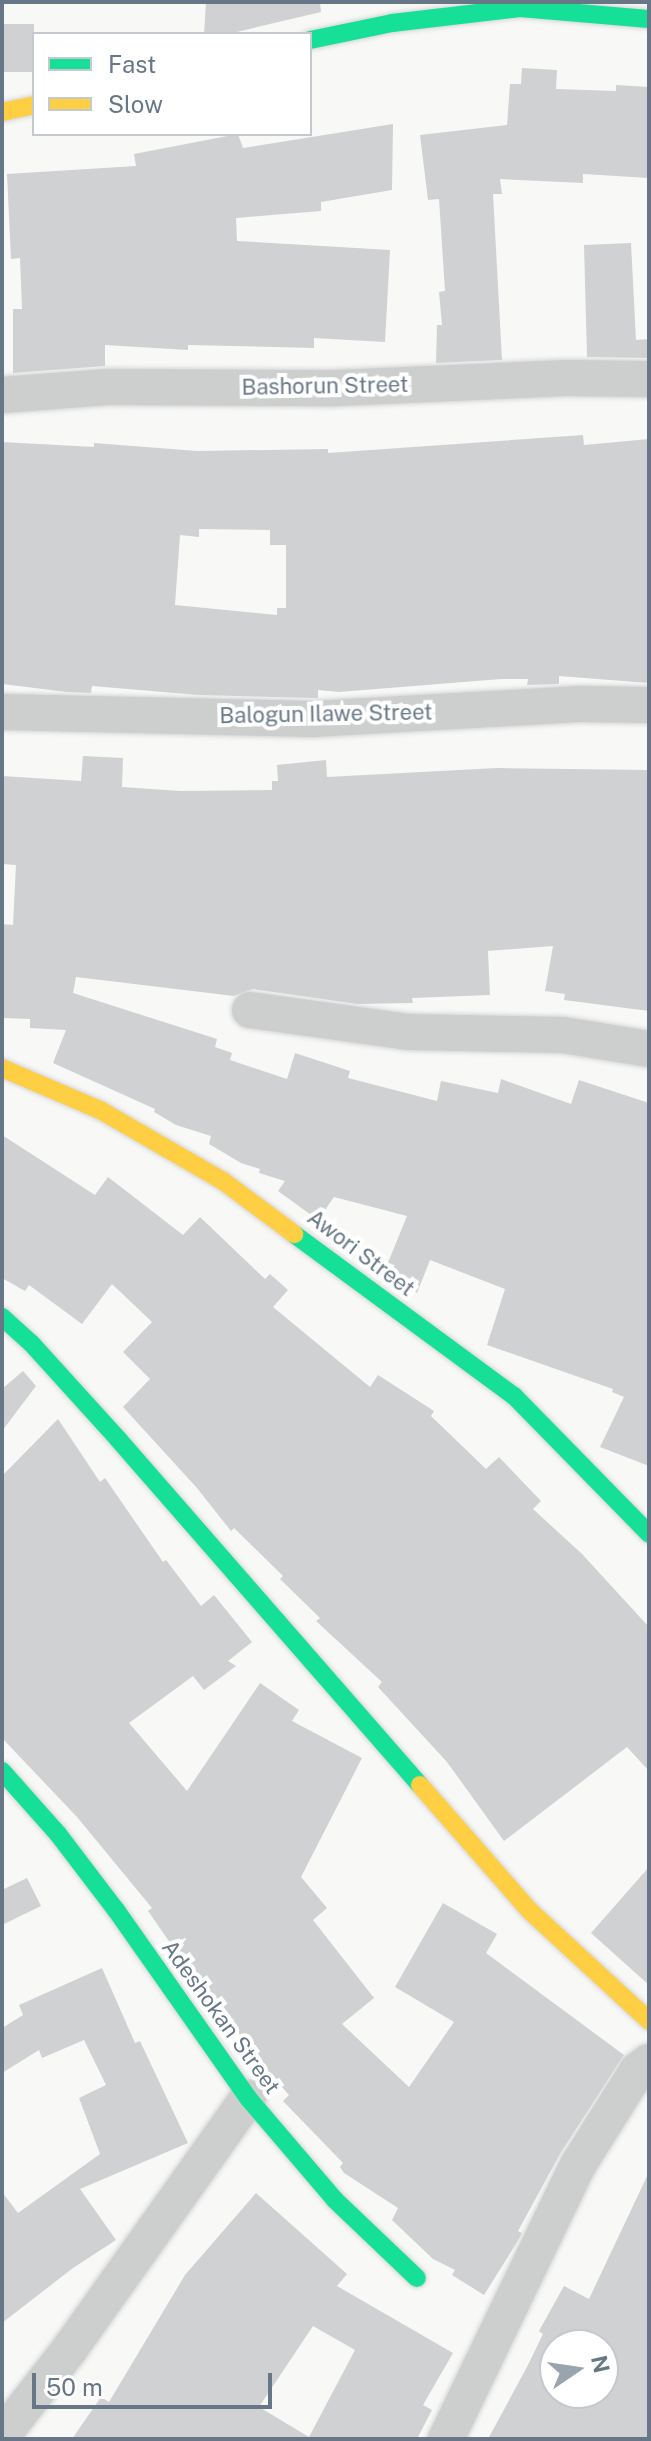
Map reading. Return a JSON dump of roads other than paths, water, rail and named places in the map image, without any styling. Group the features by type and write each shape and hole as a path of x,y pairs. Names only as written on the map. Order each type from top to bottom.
{"street":[{"path":"312,40 392,23 520,5 649,19"},
{"path":"2,112 32,105"},
{"name":"Bashorun Street","path":"2,395 108,387 337,388 566,378 649,379"},
{"name":"Balogun Ilawe Street","path":"2,712 313,719 580,704 649,705"},
{"path":"250,1010 408,1032 563,1035 649,1049"},
{"name":"Awori Street","path":"2,1068 100,1110 235,1190 514,1396 649,1534"},
{"path":"2,1317 31,1343 118,1439 530,1911 649,2021"},
{"name":"Adeshokan Street","path":"2,1771 58,1834 116,1910 248,2098 335,2200 417,2278"},
{"path":"446,2439 578,2165 637,2071 649,2062"},
{"path":"2,2436 69,2350 248,2098"}]}
